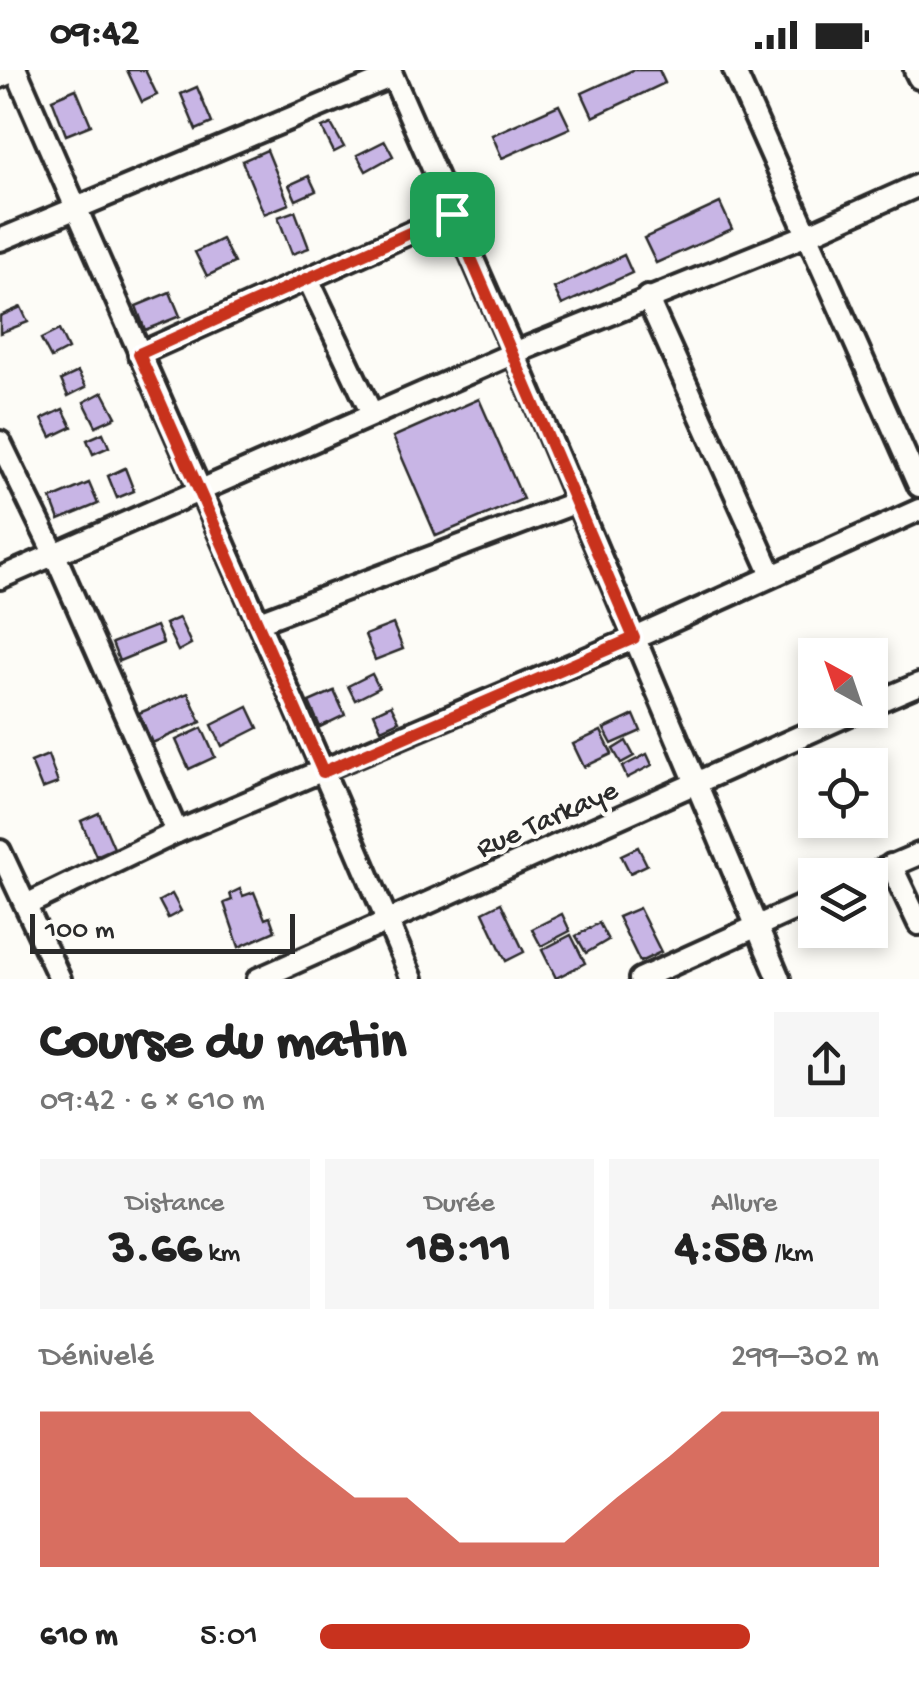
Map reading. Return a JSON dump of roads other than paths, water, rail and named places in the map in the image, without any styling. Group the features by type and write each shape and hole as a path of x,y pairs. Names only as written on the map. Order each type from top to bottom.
{"street":[{"path":"0,77 16,70 412,979"},
{"path":"734,70 919,486"},
{"path":"916,70 919,78"},
{"path":"0,240 391,73 779,979"},
{"path":"0,578 514,353 807,235 919,184"},
{"path":"139,354 452,214"},
{"path":"308,278 372,414"},
{"path":"646,297 772,575"},
{"path":"0,442 54,553 177,832"},
{"path":"259,622 577,502"},
{"path":"26,906 177,832 634,638 919,510"},
{"path":"888,697 919,684"},
{"name":"Rue Tarkaye","path":"258,979 818,728"},
{"path":"0,852 60,979"},
{"path":"888,868 919,854"},
{"path":"892,866 919,924"},
{"path":"640,979 798,908"}]}
